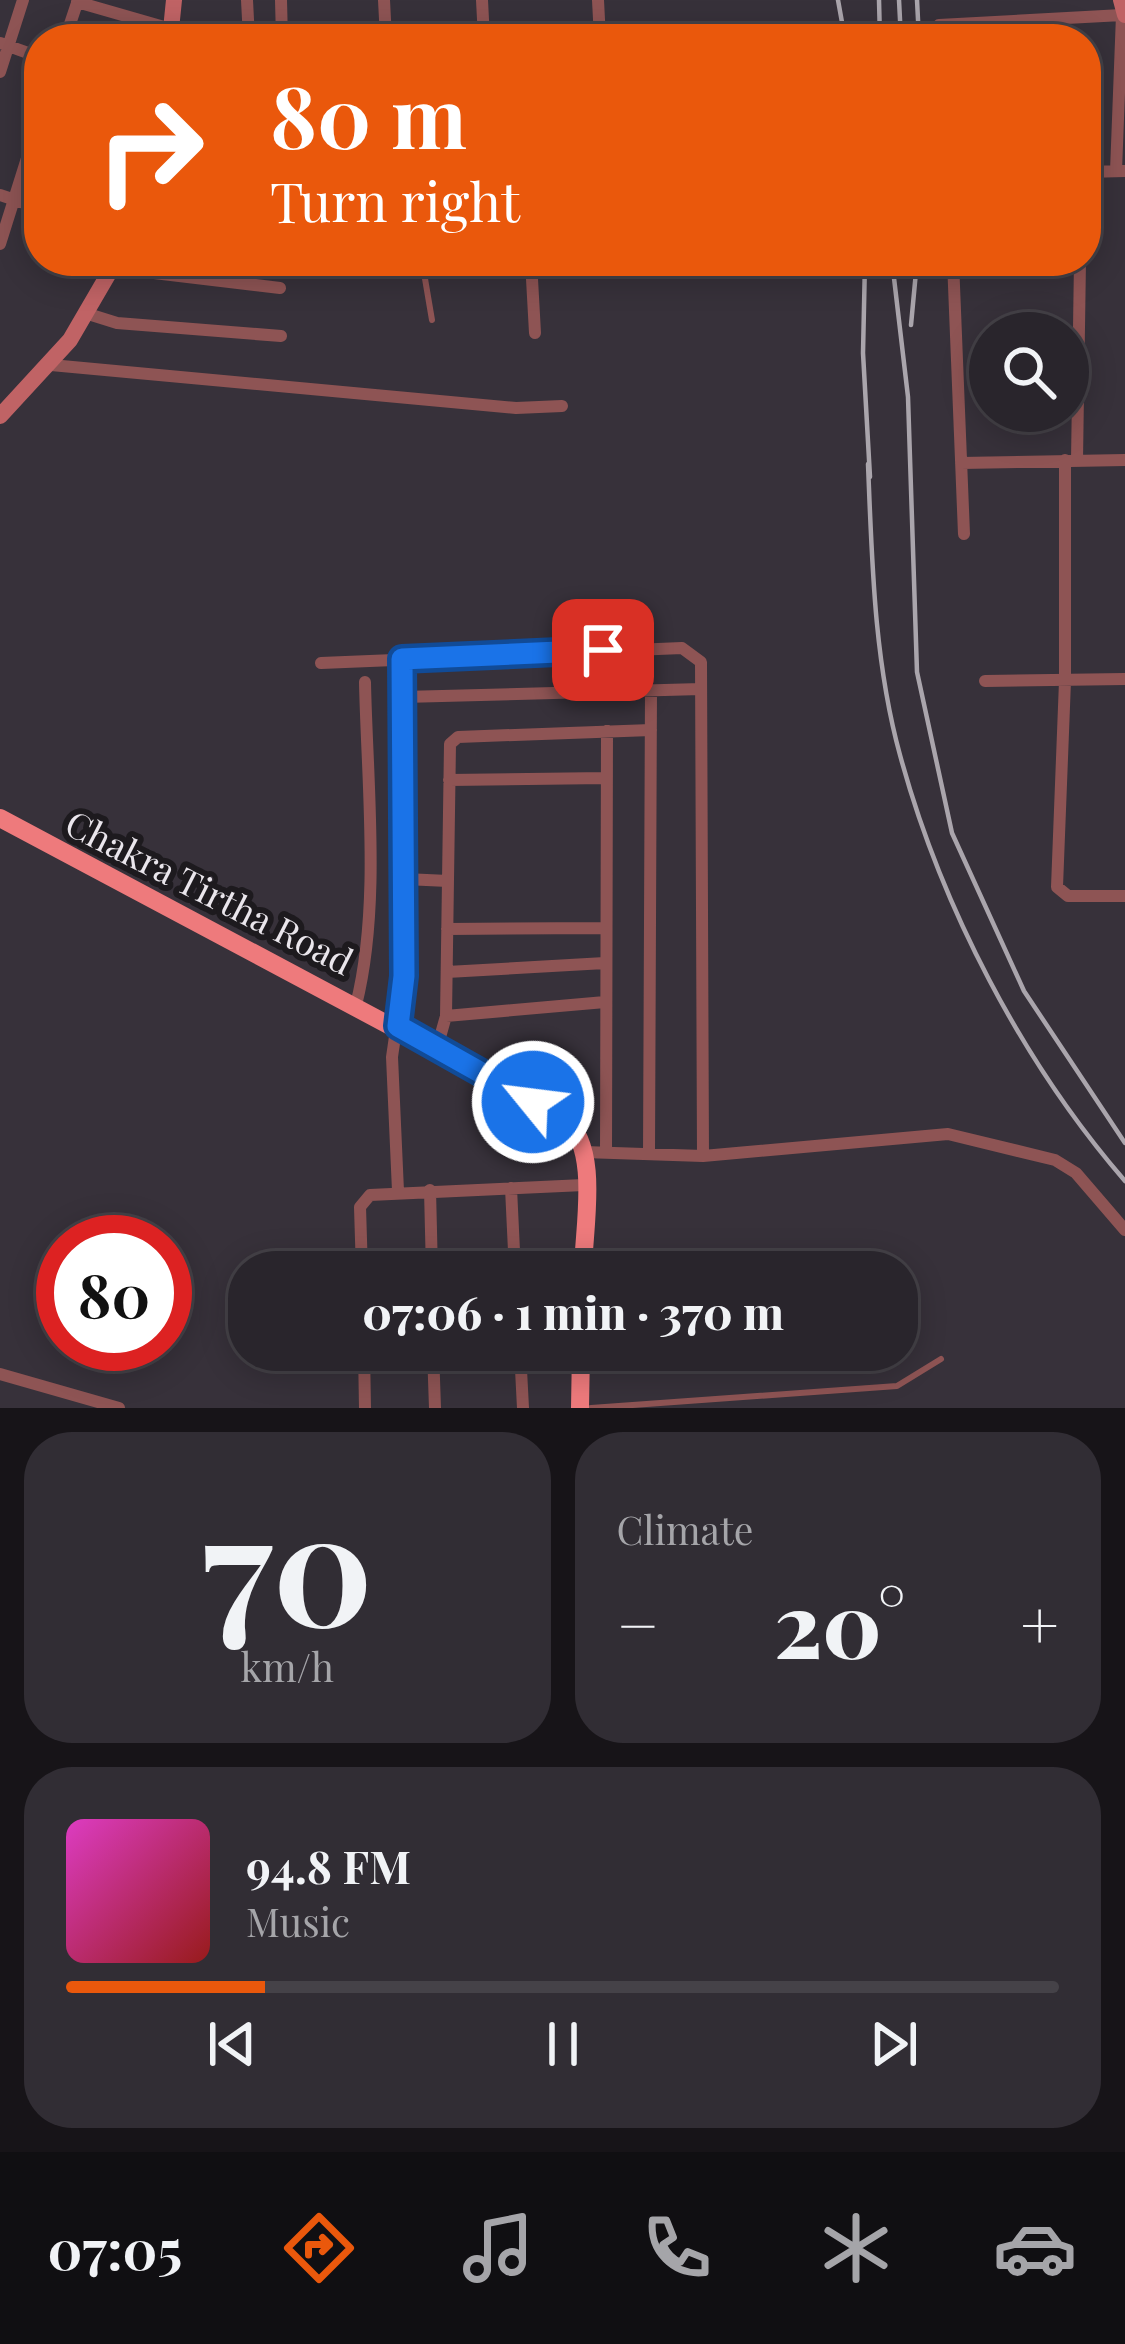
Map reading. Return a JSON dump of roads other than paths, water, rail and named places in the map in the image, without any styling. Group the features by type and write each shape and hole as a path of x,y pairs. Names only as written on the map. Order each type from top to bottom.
{"highway":[{"name":"Chakra Tirtha Road","path":"0,818 566,1119 577,1129 584,1152"},
{"path":"583,1251 584,1152"},
{"path":"580,1408 581,1371"}],"main road":[{"path":"0,416 51,365 107,276"}],"street":[{"path":"0,72 4,45 22,0"},
{"path":"78,1 142,24"},
{"path":"951,24 1123,10 1120,171"},
{"path":"0,244 7,197 24,156"},
{"path":"197,276 280,288"},
{"path":"532,276 535,333"},
{"path":"954,276 964,534"},
{"path":"1079,276 1057,887 1068,896 1125,896"},
{"path":"86,314 117,323 280,336"},
{"path":"51,365 516,408 562,406"},
{"path":"961,463 1125,460"},
{"path":"321,663 682,648 701,662 703,1156"},
{"path":"398,1191 392,1057 398,1026 404,879 402,659"},
{"path":"985,681 1125,679"},
{"path":"356,1005 364,964 368,855 365,682"},
{"path":"403,697 701,688"},
{"path":"649,1154 651,690"},
{"path":"437,1048 446,1016 450,744 458,737 651,730"},
{"path":"606,1153 607,731"},
{"path":"449,779 606,778"},
{"path":"404,879 448,881"},
{"path":"447,929 605,928"},
{"path":"447,971 605,964"},
{"path":"446,1016 604,1002"},
{"path":"584,1152 703,1156 948,1134 1055,1160 1076,1173 1125,1230"},
{"path":"362,1251 363,1199 398,1191 584,1185"},
{"path":"511,1188 514,1251"},
{"path":"430,1190 431,1251"},
{"path":"364,1371 365,1408"},
{"path":"434,1371 434,1408"},
{"path":"521,1371 523,1408"},
{"path":"0,1374 118,1408"}],"lane":[{"path":"425,276 433,320"},
{"path":"591,1408 897,1386 941,1359"}],"railway":[{"path":"838,0 842,24"},
{"path":"879,0 880,24"},
{"path":"899,0 900,24"},
{"path":"917,0 918,24"},
{"path":"865,276 863,353 870,477"},
{"path":"894,276 908,397 917,672 952,833 1024,991 1125,1143"},
{"path":"911,325 916,276"},
{"path":"868,464 885,684 917,812 962,925 1019,1034 1087,1135 1125,1181"}]}
